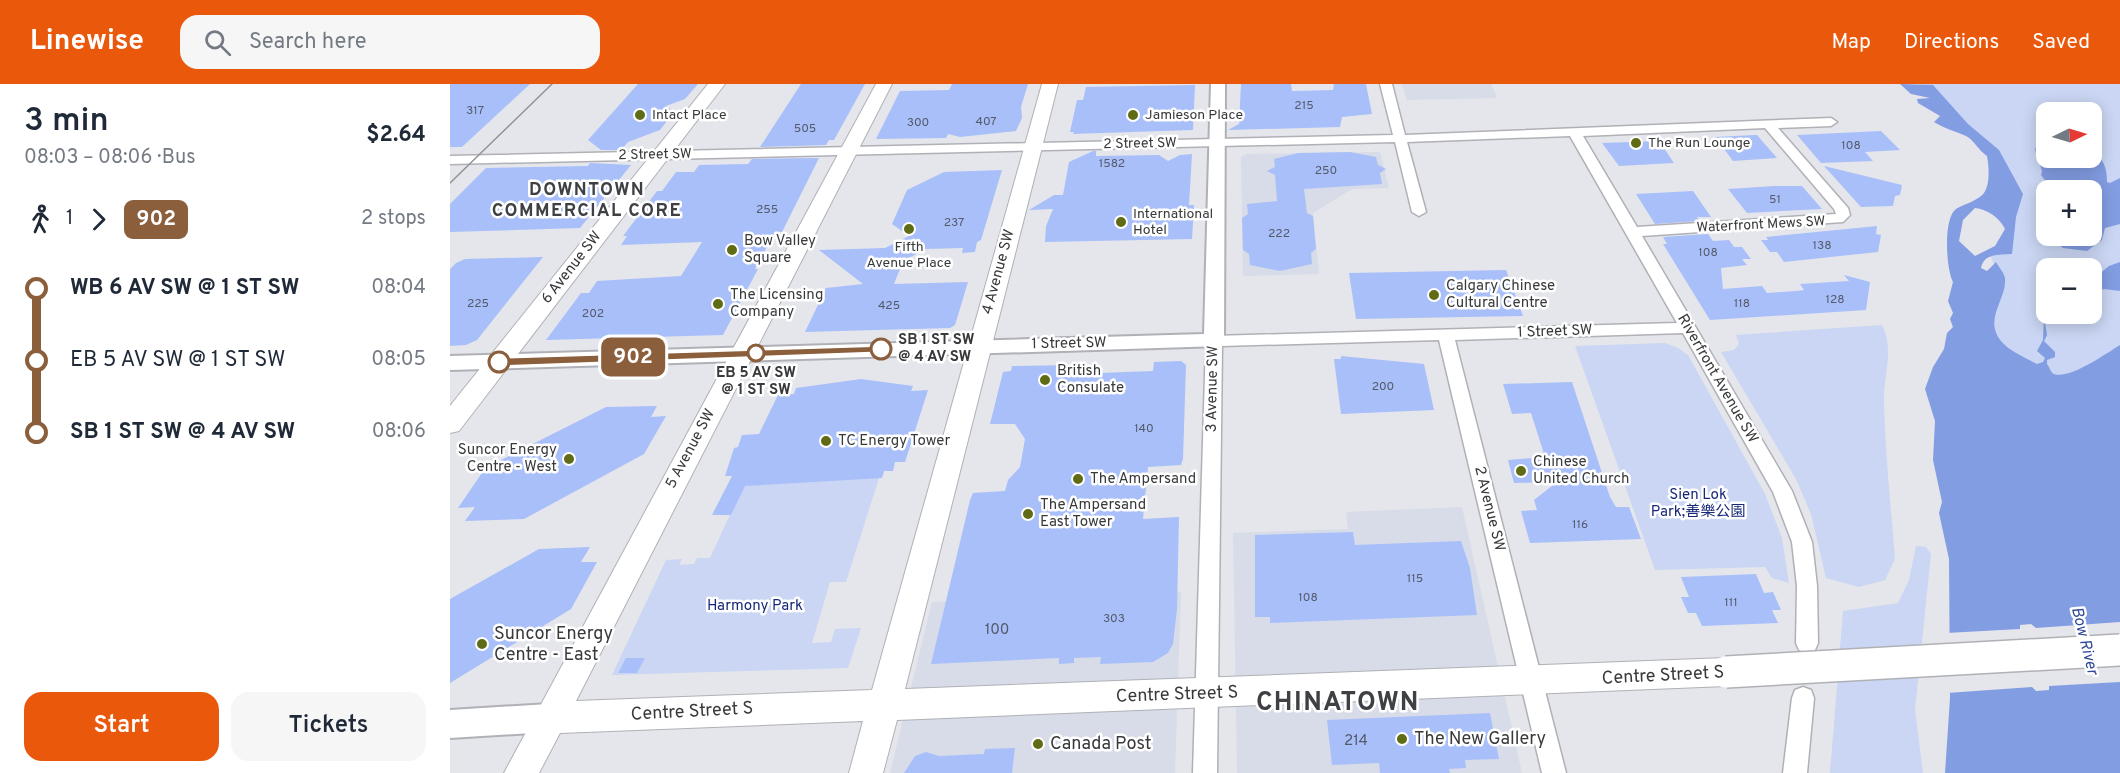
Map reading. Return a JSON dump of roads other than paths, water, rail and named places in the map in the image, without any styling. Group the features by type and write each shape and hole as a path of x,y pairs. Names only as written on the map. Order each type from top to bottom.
{"main road":[{"name":"6 Avenue SW","path":"450,424 717,84"},
{"name":"5 Avenue SW","path":"521,773 884,84"},
{"name":"4 Avenue SW","path":"866,773 1050,84"},
{"name":"Centre Street S","path":"549,718 1532,682 2120,650"}],"street":[{"name":"3 Avenue SW","path":"1205,773 1218,84"},
{"path":"1386,84 1419,212"},
{"name":"2 Street SW","path":"450,160 1400,138 1831,122"},
{"name":"Waterfront Mews SW","path":"1632,232 1838,219 1843,214 1841,208 1770,125"},
{"name":"Riverfront Avenue SW","path":"1575,133 1782,491 1798,532 1807,586 1807,643"},
{"name":"1 Street SW","path":"450,363 979,346 1688,328"},
{"name":"2 Avenue SW","path":"1446,335 1554,773"},
{"path":"1796,773 1803,698"},
{"name":"Centre Street S","path":"450,724 549,718"}],"water":[{"name":"Bow River","path":"1900,84 1933,85 1968,124 1999,150 2023,194 2016,217 2012,254 1989,257 1981,268 1987,271 1996,262 2005,278 2005,286 1994,325 2004,345 2037,364 2043,362 2045,358 2037,351 2043,340 2045,324 2047,335 2044,341 2055,352 2055,357 2047,360 2047,364 2053,373 2061,375 2088,365 2120,345 2120,773 1945,773 1950,698 1949,559 1939,513 1942,502 1933,460 1935,421 1925,389 1933,367 1944,349 1947,333 1953,327 1950,319 1953,313 1948,301 1953,282 1947,256 1949,222 1956,209 1984,193 1989,171 1987,156 1971,140 1934,122 1940,116 1918,103 1917,99 1930,98 1911,94","holes":["1975,208 1988,212 2005,229 1995,246 1975,256 1959,241 1963,220"]},
{"path":"2102,161 2107,182 2110,183 2120,178 2120,224 2105,228 2102,240 2102,180 2045,180 2041,175 2041,168 2102,168"},
{"path":"2060,246 2094,246 2087,251"},
{"path":"2120,262 2120,291 2102,290 2102,272"}],"tram line":[{"path":"450,183 552,84"}],"place":[{"name":"Intact Place","path":"640,115"},
{"name":"Jamieson Place","path":"1133,115"},
{"name":"The Run Lounge","path":"1636,143"},
{"name":"International Hotel","path":"1121,222"},
{"name":"Fifth Avenue Place","path":"909,229"},
{"name":"Bow Valley Square","path":"732,250"},
{"name":"Calgary Chinese Cultural Centre","path":"1434,295"},
{"name":"The Licensing Company","path":"718,304"},
{"name":"SB 1 ST SW @ 4 AV SW","path":"881,349"},
{"name":"EB 5 AV SW @ 1 ST SW","path":"756,353"},
{"name":"British Consulate","path":"1045,380"},
{"name":"TC Energy Tower","path":"826,441"},
{"name":"Suncor Energy Centre - West","path":"569,459"},
{"name":"Chinese United Church","path":"1521,471"},
{"name":"The Ampersand","path":"1078,479"},
{"name":"The Ampersand East Tower","path":"1028,514"},
{"name":"Suncor Energy Centre - East","path":"482,644"},
{"name":"The New Gallery","path":"1402,739"},
{"name":"Canada Post","path":"1038,744"}],"district":[{"name":"DOWNTOWN COMMERCIAL CORE","path":"587,200"},
{"name":"CHINATOWN","path":"1338,703"}],"park label":[{"name":"Sien Lok Park;善樂公園","path":"1698,504"},
{"name":"Harmony Park","path":"755,606"}]}
